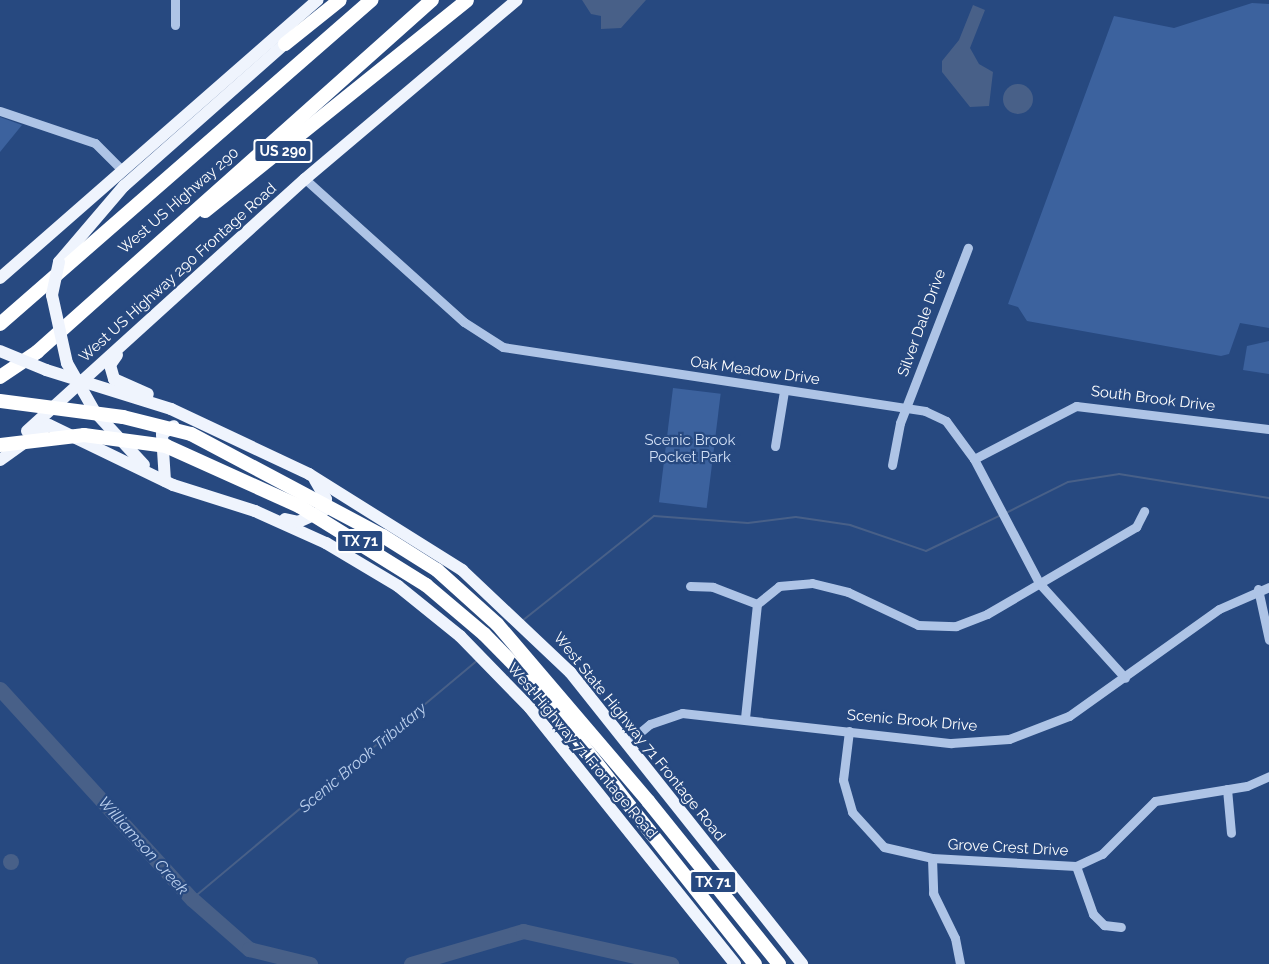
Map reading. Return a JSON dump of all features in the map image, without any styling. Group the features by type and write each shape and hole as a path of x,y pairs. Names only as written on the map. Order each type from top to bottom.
{"highway":[{"path":"285,44 340,0"},
{"name":"West US Highway 290","path":"0,324 371,0"},
{"name":"West US Highway 290","path":"0,377 95,298 432,0"},
{"name":"US 290","path":"95,298 467,0"},
{"name":"TX 71","path":"0,401 123,417 191,434 383,536 438,570 497,624 648,801 779,964"},
{"name":"TX 71","path":"0,445 84,435 166,446 317,517 426,585 484,634 544,695 755,964"}],"main road":[{"path":"0,278 318,0"},
{"path":"160,478 114,437 76,382 67,363 52,295 59,261 124,186 285,44 326,0"},
{"name":"West US Highway 290 Frontage Road","path":"0,459 76,382 125,345 305,179 517,0"},
{"path":"125,345 110,365 114,379 171,409"},
{"name":"West State Highway 71 Frontage Road","path":"0,351 76,382 171,409 309,474 412,533 514,614 527,627 626,744 802,964"},
{"path":"67,363 78,369 97,367"},
{"path":"46,370 60,387 59,400"},
{"name":"West Highway 71 Frontage Road","path":"0,459 50,425 160,478 255,511 326,543 398,586 475,650 490,666 735,964"},
{"path":"160,478 162,435 173,426 207,426"},
{"path":"255,511 298,522 317,517 326,499 309,474"}],"street":[{"path":"175,0 175,25"},
{"path":"0,111 95,143 122,171"},
{"name":"Oak Meadow Drive","path":"305,179 464,322 503,347 907,409 946,421 974,459 1039,583 1125,678"},
{"name":"Silver Dale Drive","path":"892,465 892,446 968,248"},
{"path":"775,446 784,391"},
{"name":"South Brook Drive","path":"974,459 1076,406 1269,429"},
{"path":"745,718 757,604 779,586 812,583 848,592 918,625 942,627 979,618 1136,527 1144,511"},
{"path":"690,586 713,587 757,604"},
{"name":"Scenic Brook Drive","path":"626,744 650,724 682,713 745,718 951,743 1009,739 1069,716 1220,609 1258,589 1269,587"},
{"path":"1258,589 1269,640"},
{"name":"Grove Crest Drive","path":"849,730 843,780 852,812 884,847 932,858 1076,866 1102,854 1155,801 1227,789 1269,777"},
{"path":"1227,789 1231,833"},
{"path":"932,858 933,893 955,938 960,964"},
{"path":"1076,866 1093,914 1104,925 1121,927"}],"green space":[{"path":"1252,3 1269,4 1269,328 1240,323 1229,354 1221,356 1027,321 1018,307 1008,304 1114,16 1174,28"},
{"path":"0,117 22,125 0,152"},
{"path":"1269,341 1269,374 1243,370 1247,346"},
{"name":"Scenic Brook Pocket Park","path":"673,388 721,394 707,508 659,502"}],"shaded area":[{"path":"582,0 646,0 621,28 601,29 601,16 591,14"},
{"path":"973,5 985,10 970,48 979,64 993,72 989,106 970,107 942,72 942,61 959,40"},
{"path":"1018,84 1024,85 1032,93 1032,105 1024,113 1018,114 1012,113 1004,105 1003,99 1004,93 1012,85"},
{"path":"8,854 14,854 19,862 17,868 8,870 3,865 3,859"}],"waterway":[{"path":"1006,513 1068,482 1119,474 1269,498"},
{"path":"522,621 654,516 748,523 796,517 850,525 926,551 1001,515"},
{"name":"Scenic Brook Tributary","path":"192,899 477,661"},
{"name":"Williamson Creek","path":"0,689 192,899 249,949 310,964"},
{"name":"Williamson Creek","path":"411,964 523,931 671,964"}]}
